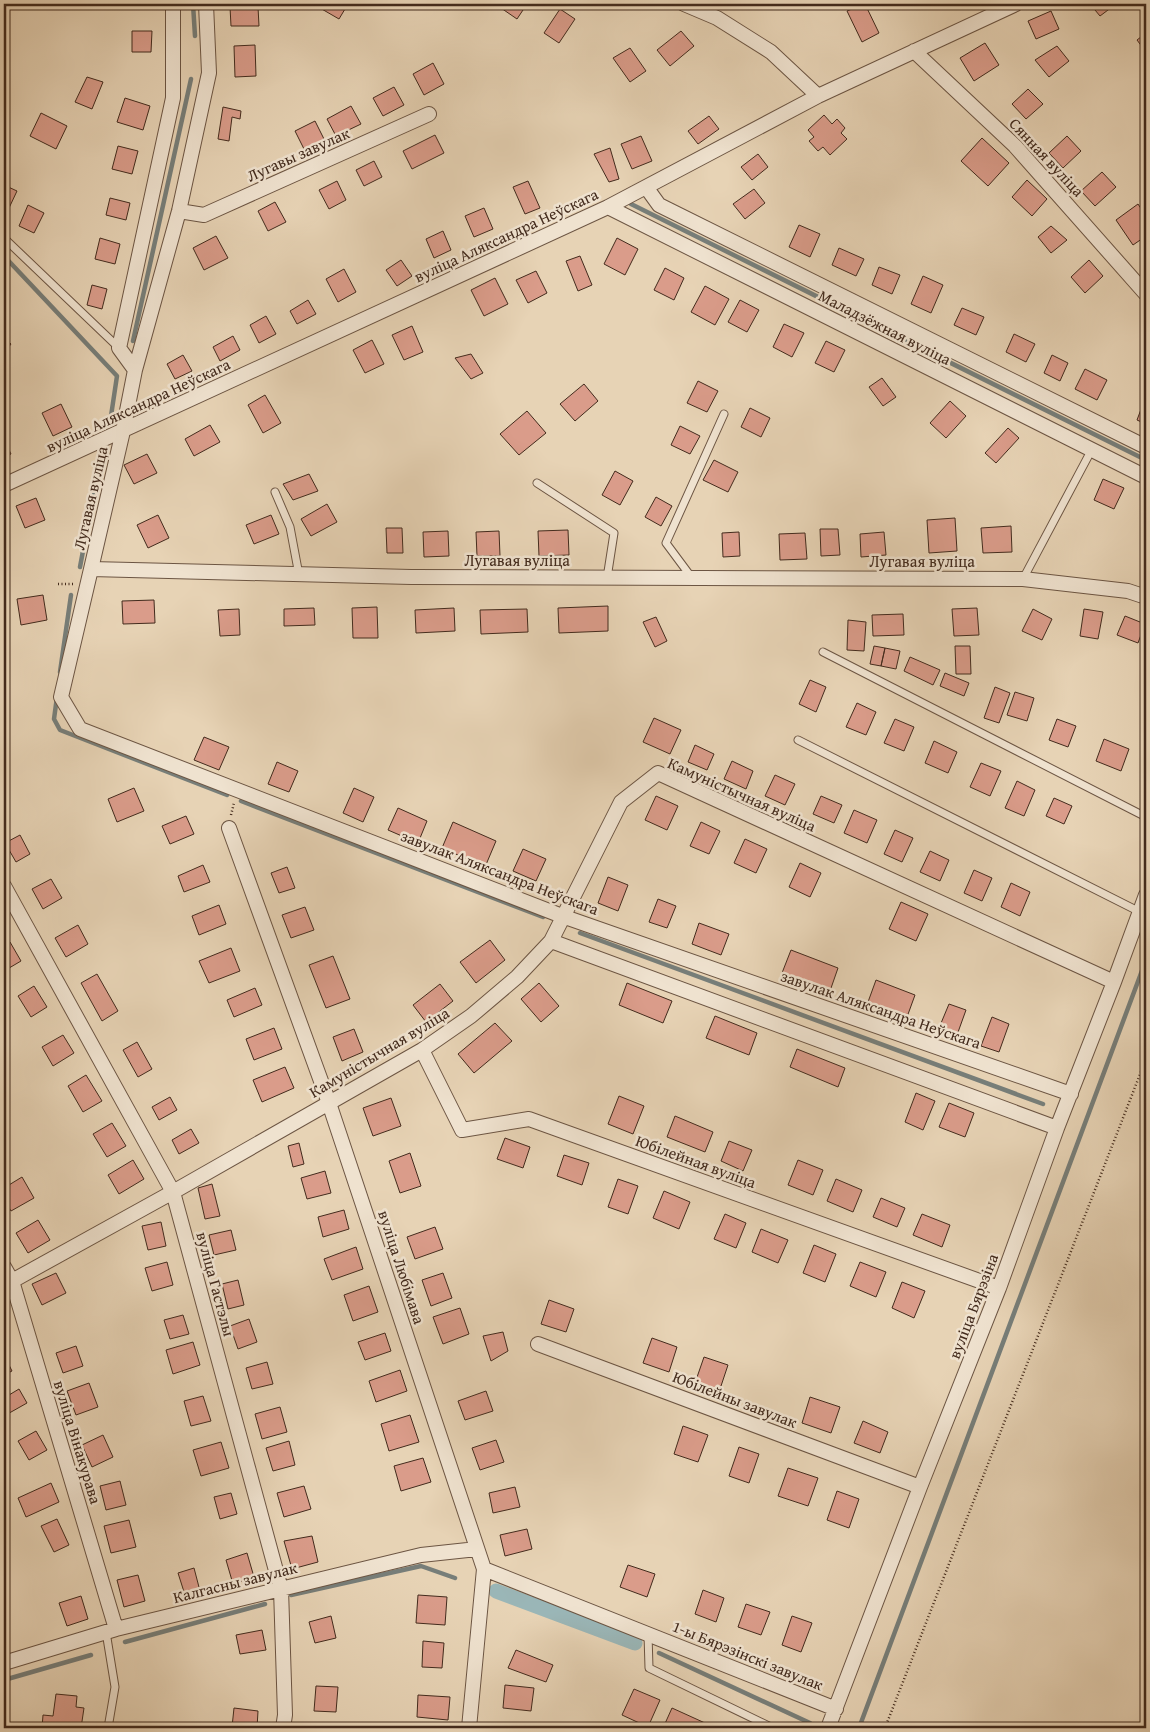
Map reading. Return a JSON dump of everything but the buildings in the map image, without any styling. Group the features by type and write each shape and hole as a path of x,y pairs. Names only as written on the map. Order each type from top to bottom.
{"street":[{"path":"136,370 119,348 172,98 172,4"},
{"name":"Лугавая вуліца","path":"206,4 209,73 179,211 136,370 91,569 421,577 1023,579 1128,591 1146,597"},
{"path":"684,4 717,18 770,52 818,96"},
{"name":"вуліца Аляксандра Неўскага","path":"4,485 608,207 818,96 1016,4"},
{"name":"Сянная вуліца","path":"914,51 1015,146 1146,294"},
{"name":"Лугавы завулак","path":"179,211 204,215 429,114"},
{"name":"Маладзёжная вуліца","path":"646,187 659,205 1146,447"},
{"name":"Маладзёжная вуліца","path":"608,207 1146,477"},
{"name":"завулак Аляксандра Неўскага","path":"91,569 61,697 80,729 562,916 1071,1094"},
{"name":"Камуністычная вуліца","path":"12,1281 422,1050 471,1016 517,977 551,941 621,802 658,773 1114,982"},
{"name":"вуліца Любімава","path":"229,828 329,1103 484,1569 469,1728"},
{"name":"вуліца Гастэлы","path":"4,886 173,1192 281,1589 284,1728"},
{"name":"вуліца Бярэзіна","path":"828,1728 920,1487 999,1288 1057,1128 1146,895"},
{"path":"551,941 1057,1128"},
{"name":"Юбілейная вуліца","path":"422,1050 462,1130 528,1119 999,1288"},
{"name":"вуліца Вінакурава","path":"4,1267 12,1281 111,1631"},
{"name":"Юбілейны завулак","path":"538,1344 920,1487"},
{"name":"Калгасны завулак","path":"4,1663 111,1631 421,1554 477,1549"},
{"name":"1-ы Бярэзінскі завулак","path":"484,1569 836,1709"}],"lane":[{"path":"4,238 119,348"},
{"path":"693,578 666,543 724,414"},
{"path":"1023,579 1091,451"},
{"path":"537,483 614,533 607,578"},
{"path":"275,492 290,527 299,574"},
{"path":"823,652 1146,817"},
{"path":"798,740 1140,912"},
{"path":"108,1728 115,1687 111,1631"},
{"name":"1-ы Бярэзінскі завулак","path":"648,1634 649,1668 774,1728"}],"path":[{"path":"229,828 237,790"},
{"path":"885,1728 1146,1059"}],"waterway":[{"path":"193,4 195,36"},
{"path":"133,341 191,79"},
{"path":"631,204 1146,460"},
{"path":"4,256 117,376 111,416"},
{"path":"80,567 100,460"},
{"path":"60,672 71,595"},
{"path":"57,697 54,719 60,730 227,795"},
{"path":"241,801 543,917"},
{"path":"580,933 1043,1104"},
{"path":"859,1728 1146,960"},
{"path":"291,1595 421,1566 455,1578"},
{"path":"496,1591 635,1643"},
{"path":"125,1642 265,1604"},
{"path":"659,1653 810,1723"},
{"path":"4,1680 91,1655"}]}
